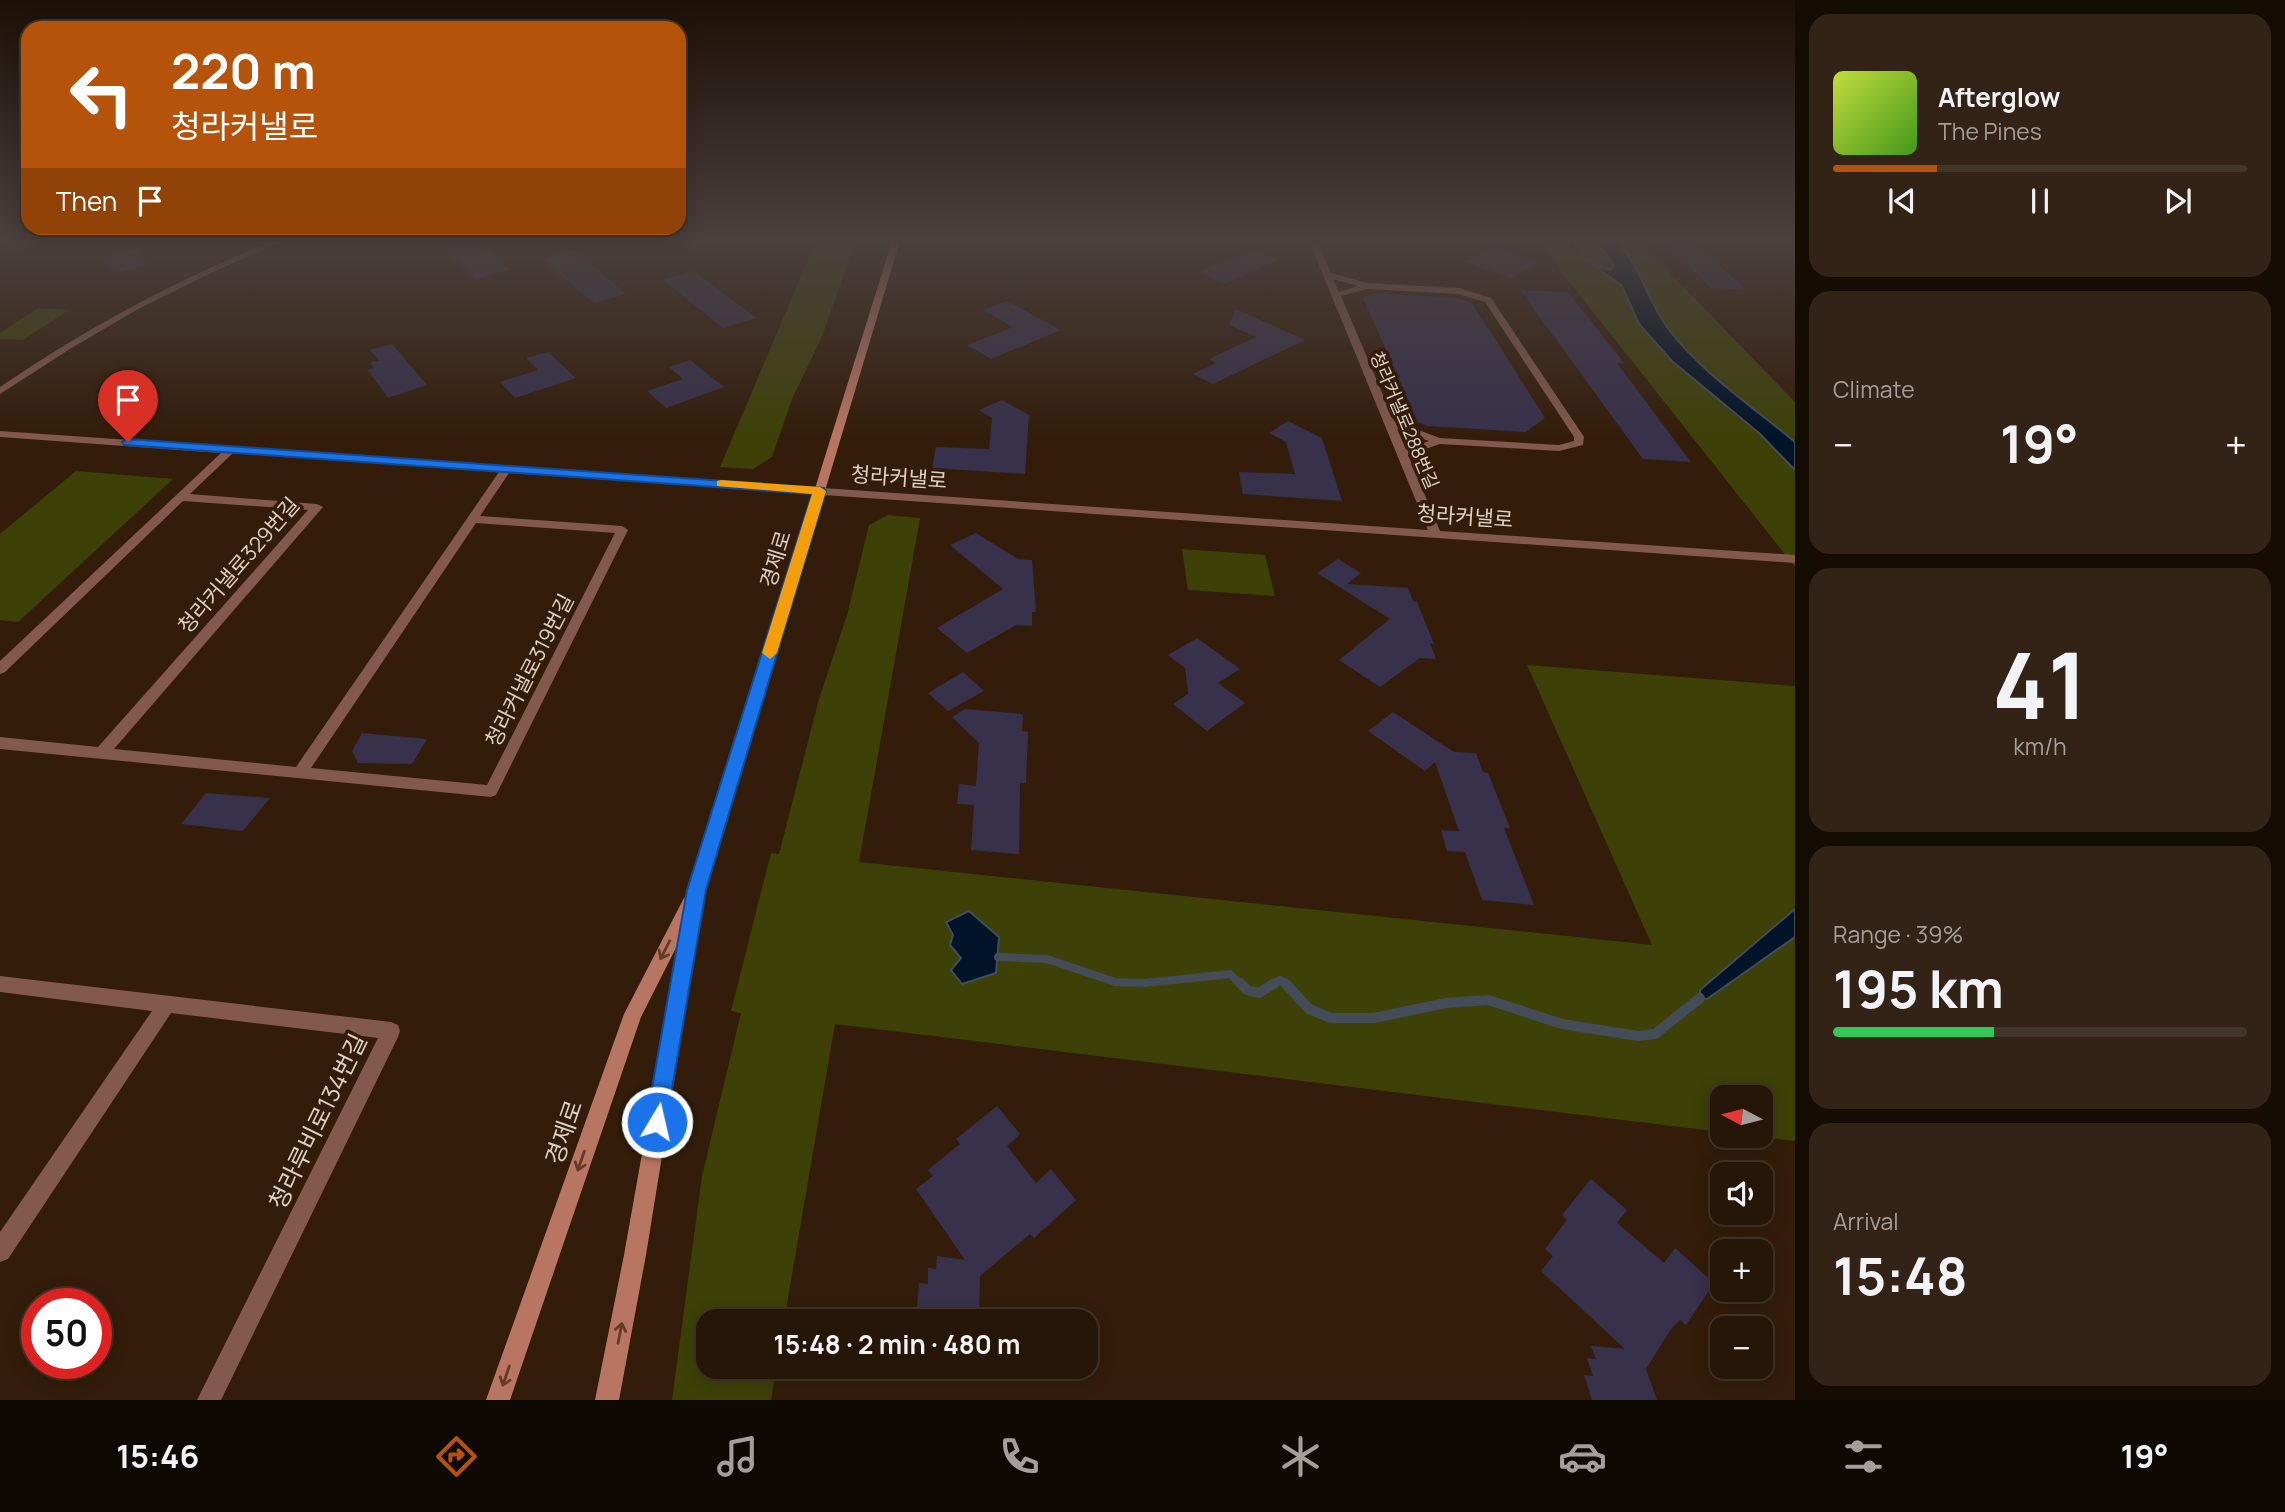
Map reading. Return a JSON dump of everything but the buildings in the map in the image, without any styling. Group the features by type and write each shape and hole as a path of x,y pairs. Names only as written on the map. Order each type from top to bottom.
{"main road":[{"name":"경제로","path":"607,1400 635,1255 697,890 877,306"},
{"name":"경제로","path":"498,1400 632,1014 697,890"}],"street":[{"path":"0,391 72,342 134,306"},
{"name":"청라커낼로288번길","path":"1341,306 1436,534"},
{"name":"청라커낼로288번길","path":"1439,441 1559,449 1579,443 1579,437 1493,306"},
{"path":"1390,423 1439,441"},
{"name":"청라커낼로","path":"0,434 1795,559"},
{"path":"1402,454 1439,441"},
{"path":"0,669 231,449"},
{"path":"300,773 507,468"},
{"name":"청라커낼로329번길","path":"102,753 317,507 180,497"},
{"name":"청라커낼로319번길","path":"102,753 491,791 622,530 472,519"},
{"path":"0,743 102,753"},
{"name":"청라루비로134번길","path":"0,984 391,1031 209,1400"},
{"path":"0,1251 167,1004"}],"green space":[{"path":"788,306 833,306 821,339 792,399 772,457 753,469 720,467"},
{"path":"1589,306 1702,306 1795,402 1795,567"},
{"path":"39,308 69,310 23,340 0,339 0,333"},
{"path":"76,471 173,479 18,622 0,620 0,534"},
{"path":"888,515 920,518 859,862 1652,945 1527,665 1795,686 1795,1141 1773,1138 1773,1085 1710,1085 1710,1131 835,1024 786,1309 696,1309 696,1379 774,1379 771,1400 672,1400 702,1176 741,1013 731,1011 771,853 779,854 819,699 847,615 869,525"},
{"path":"1182,549 1265,555 1275,596 1188,590"}],"water":[{"path":"1631,306 1655,306 1670,331 1698,362 1795,442 1795,470 1759,433 1672,361 1639,324"},
{"path":"1795,909 1795,937 1707,999 1700,998 1700,990"},
{"path":"969,911 999,937 996,973 962,984 951,970 961,958 950,945 953,935 946,922"}],"waterway":[{"path":"998,957 1047,959 1115,982 1145,983 1230,974 1241,985"},
{"path":"1272,985 1280,980 1285,983"},
{"path":"1240,983 1247,990 1259,993 1275,983"},
{"path":"1285,983 1309,1009 1331,1018 1374,1018 1446,1003 1488,1000 1562,1024 1638,1036 1655,1034 1700,998"}],"slow traffic":[{"path":"721,484 820,491 770,653"}],"route":[{"path":"128,442 820,491 697,890 657,1122"}]}
